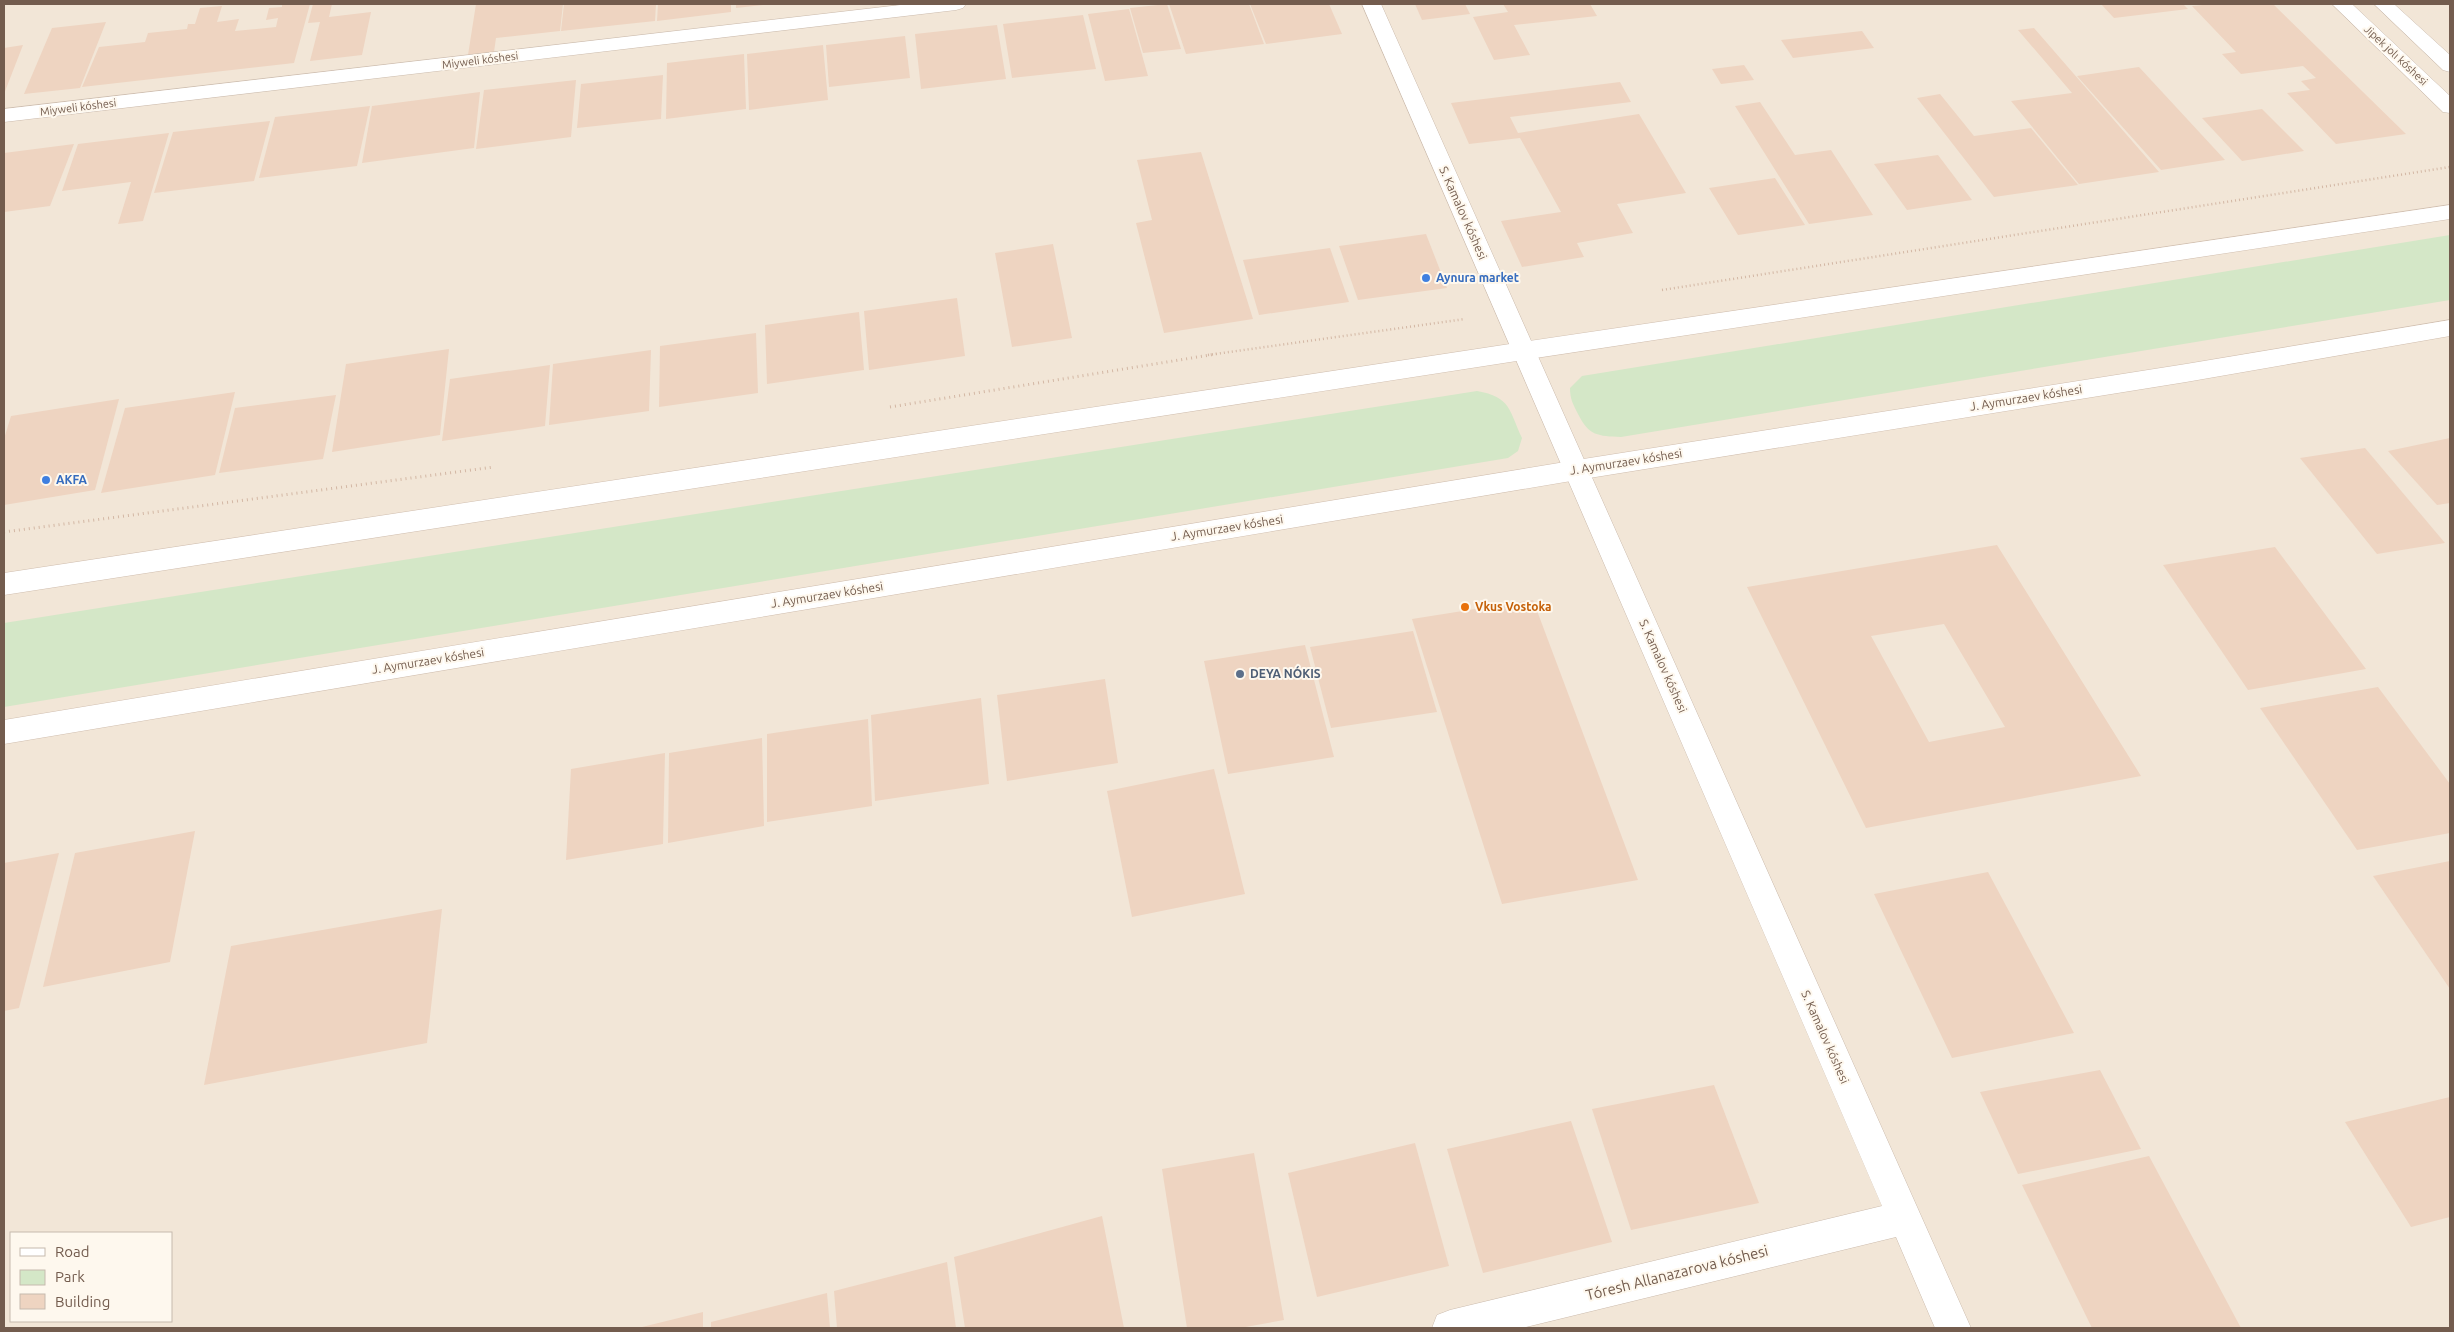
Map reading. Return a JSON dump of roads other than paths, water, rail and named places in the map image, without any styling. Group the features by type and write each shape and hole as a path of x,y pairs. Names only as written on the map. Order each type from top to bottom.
{"street":[{"name":"Miyweli kóshesi","path":"4,116 956,4"},
{"name":"S. Kamalov kóshesi","path":"1372,4 1953,1328"},
{"name":"Jipek jolı kóshesi","path":"2341,4 2450,107"},
{"path":"2383,4 2450,66"},
{"path":"4,584 1523,351 2450,212"},
{"name":"J. Aymurzaev kóshesi","path":"4,732 1577,470 2176,375 2450,328"},
{"name":"Tóresh Allanazarova kóshesi","path":"1450,1328 1904,1218"}],"place":[{"name":"Aynura market","path":"1426,278"},
{"name":"AKFA","path":"46,480"},
{"name":"Vkus Vostoka","path":"1465,607"},
{"name":"DEYA NÓKIS","path":"1240,674"}]}
